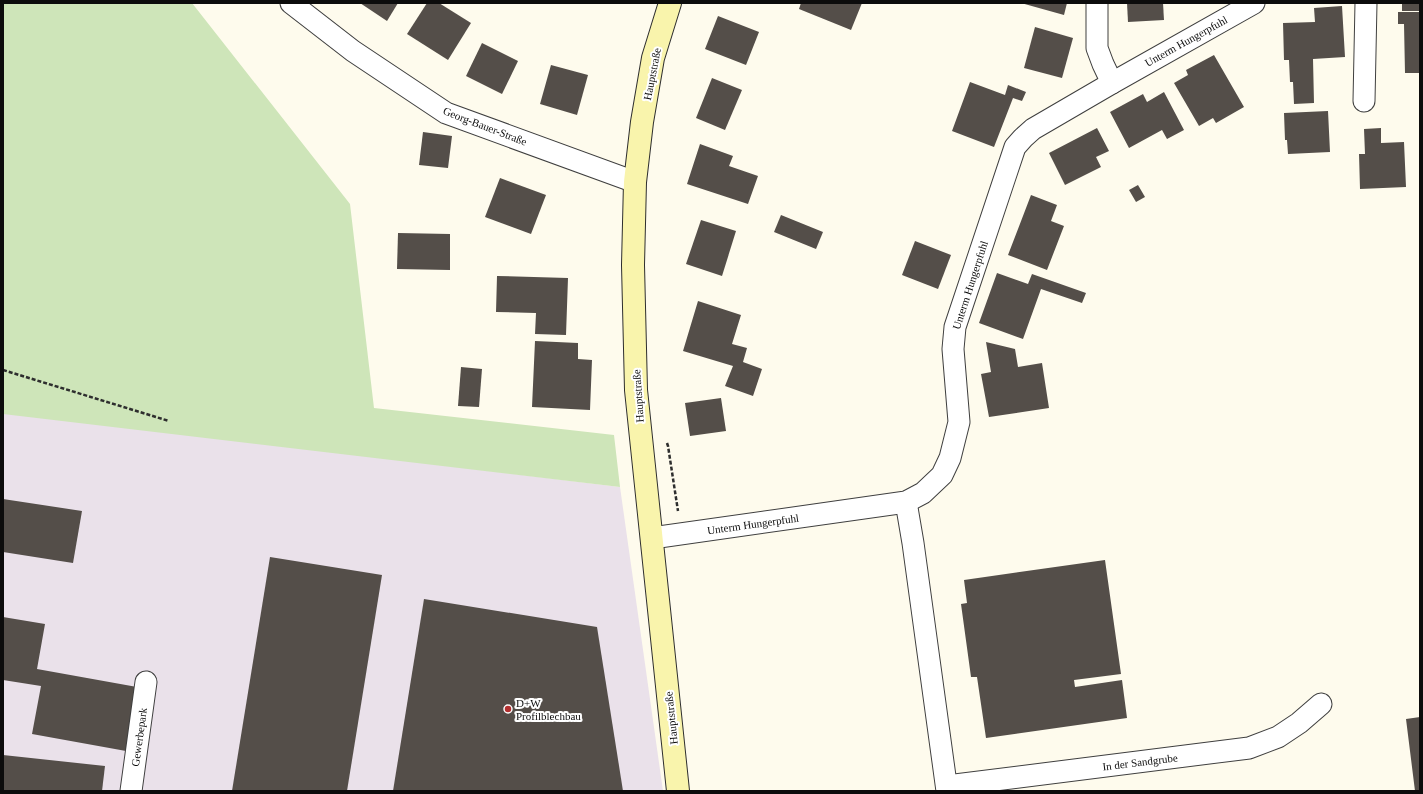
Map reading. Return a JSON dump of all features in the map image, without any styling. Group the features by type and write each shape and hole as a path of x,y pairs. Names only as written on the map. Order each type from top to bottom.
{"street":[{"name":"Georg-Bauer-Straße","path":"291,3 353,51 446,113 635,182"},
{"name":"Hauptstraße","path":"670,3 653,58 642,122 635,182 633,265 636,390 678,791"},
{"path":"1097,3 1097,48 1112,83"},
{"name":"Unterm Hungerpfuhl","path":"652,538 906,502 923,493 942,474 950,458 960,422 953,349 955,327 1015,147 1033,129 1254,3"},
{"path":"1364,100 1366,3"},
{"name":"In der Sandgrube","path":"906,502 947,789 1249,748 1278,737 1299,723 1321,704"},
{"name":"Gewerbepark","path":"131,791 146,682"}],"path":[{"path":"3,370 168,421"}],"shaded area":[{"path":"3,411 620,487 663,791 3,791"}],"green space":[{"path":"3,3 192,3 350,204 374,408 614,435 620,487 3,414"}],"building":[{"path":"360,3 398,3 387,21"},
{"path":"427,3 439,3 471,23 448,60 407,34"},
{"path":"801,3 862,3 851,30 799,9"},
{"path":"1021,3 1067,3 1064,15"},
{"path":"1127,3 1163,3 1164,20 1128,22"},
{"path":"1402,3 1420,3 1420,11 1402,11"},
{"path":"1342,6 1345,57 1313,59 1314,103 1294,104 1293,82 1290,82 1289,60 1284,60 1283,23 1315,22 1314,8"},
{"path":"1398,12 1420,12 1420,73 1405,73 1404,24 1398,24"},
{"path":"718,16 759,32 746,65 705,49"},
{"path":"1035,27 1073,38 1062,78 1024,68"},
{"path":"482,43 518,61 502,94 466,76"},
{"path":"1214,55 1244,107 1216,123 1213,118 1199,126 1174,83 1188,75 1186,70"},
{"path":"551,65 588,75 577,115 540,104"},
{"path":"712,78 742,90 725,130 696,118"},
{"path":"970,82 1005,95 1008,85 1026,92 1022,101 1013,98 994,147 952,131"},
{"path":"1164,92 1184,130 1167,139 1162,130 1129,148 1110,112 1143,94 1147,102"},
{"path":"1328,111 1330,152 1288,154 1287,140 1285,140 1284,113"},
{"path":"1097,128 1109,151 1096,157 1101,167 1065,185 1049,153"},
{"path":"1381,128 1381,143 1404,142 1406,187 1360,189 1359,154 1365,154 1364,129"},
{"path":"423,132 452,136 448,168 419,165"},
{"path":"700,144 733,156 729,166 758,176 748,204 687,184"},
{"path":"500,178 546,195 531,234 485,217"},
{"path":"1138,185 1145,197 1136,202 1129,190"},
{"path":"1031,195 1057,205 1051,221 1064,226 1047,270 1008,255"},
{"path":"781,215 823,232 816,249 774,232"},
{"path":"701,220 736,231 722,276 686,264"},
{"path":"398,233 450,234 450,270 397,269"},
{"path":"915,241 951,255 938,289 902,275"},
{"path":"997,273 1028,284 1032,274 1086,293 1082,303 1041,289 1023,339 979,323"},
{"path":"497,276 568,278 566,335 535,334 536,313 496,312"},
{"path":"698,301 741,315 732,344 747,348 743,362 762,369 753,396 725,386 733,366 683,351"},
{"path":"535,341 578,343 578,359 592,360 590,410 532,407"},
{"path":"986,342 1015,349 1018,367 1042,363 1049,408 989,417 981,374 991,372"},
{"path":"461,367 482,369 479,407 458,406"},
{"path":"721,398 726,431 690,436 685,403"},
{"path":"3,499 82,511 73,563 3,552"},
{"path":"270,557 382,575 347,791 232,791"},
{"path":"1105,560 1121,674 1074,680 1075,687 1122,680 1127,718 986,738 977,677 971,677 961,604 967,603 964,580"},
{"name":"D+W Profilblechbau","path":"424,599 597,627 623,791 393,791"},
{"path":"3,617 45,624 37,669 137,687 126,751 32,734 41,686 3,680"},
{"path":"1420,717 1420,791 1415,791 1406,719"},
{"path":"3,755 105,766 102,791 3,791"}],"place":[{"name":"D+W Profilblechbau","path":"508,709"}]}
